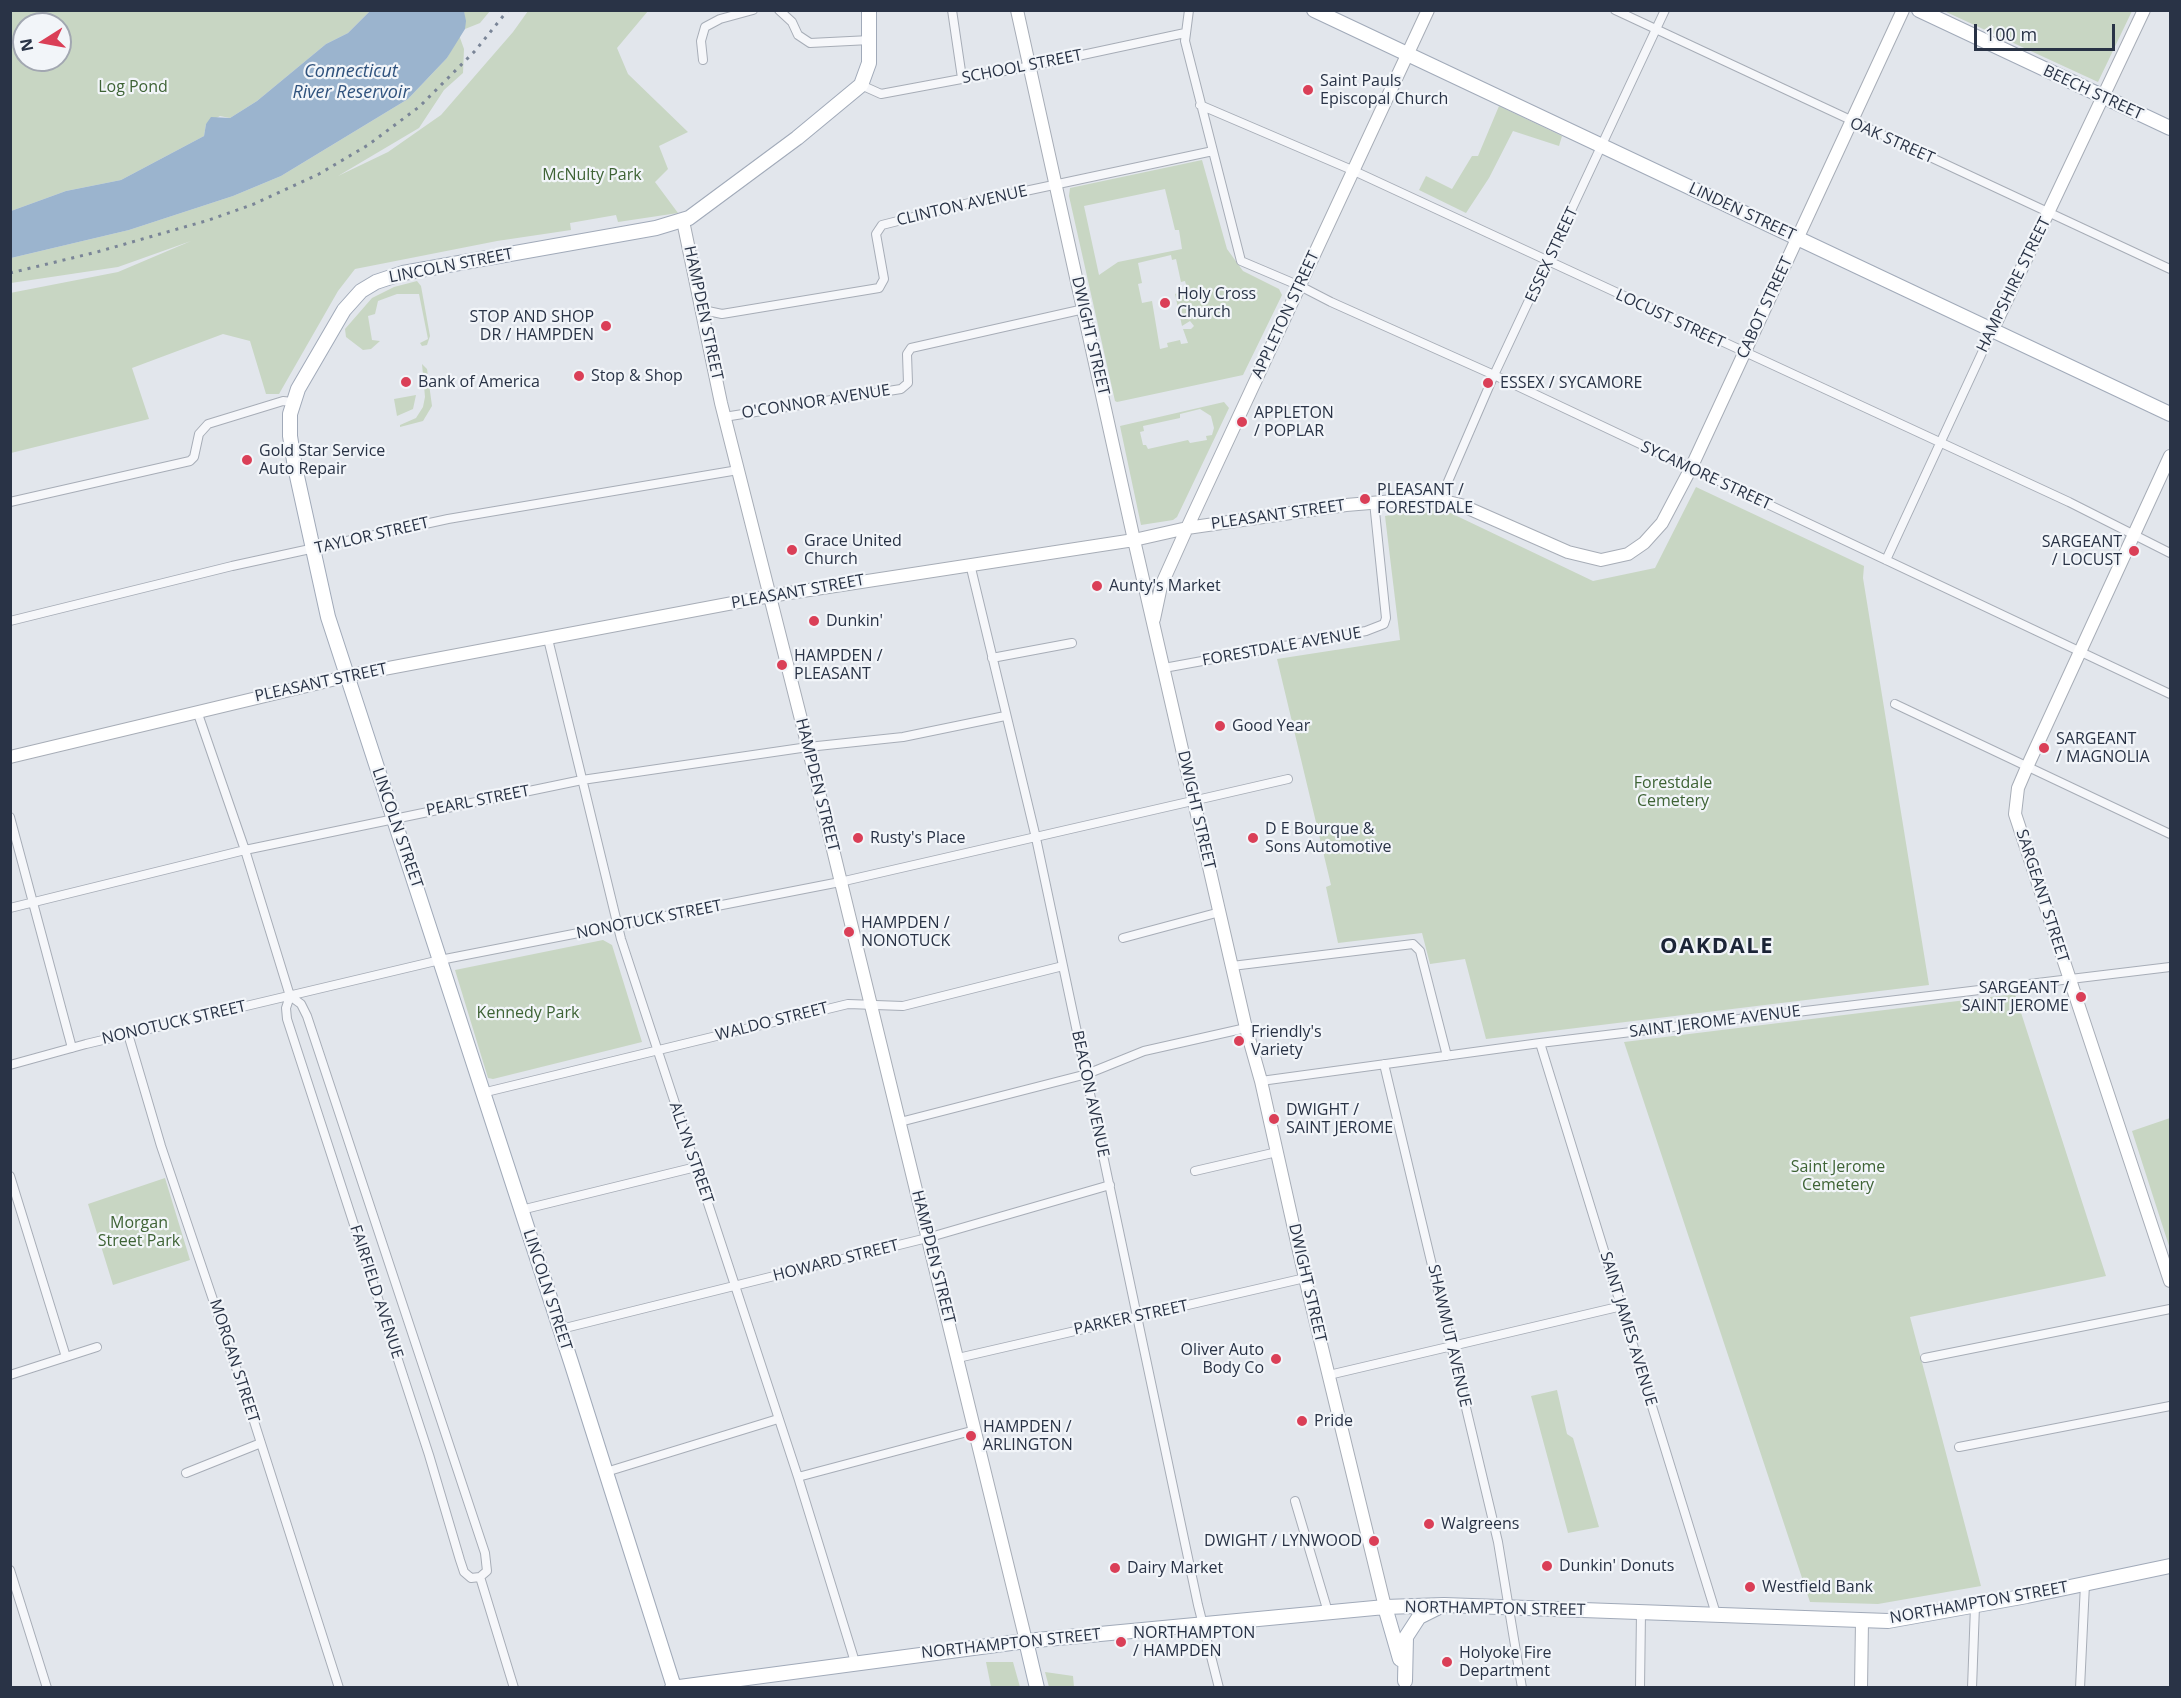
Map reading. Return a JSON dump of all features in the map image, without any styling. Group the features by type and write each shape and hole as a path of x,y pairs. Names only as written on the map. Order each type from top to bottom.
{"main road":[{"path":"683,221 797,138 861,84 869,63 869,10"},
{"name":"DWIGHT STREET","path":"1017,10 1193,800 1385,1607"},
{"name":"LINDEN STREET","path":"1314,10 2170,414"},
{"name":"APPLETON STREET","path":"1153,623 1161,586 1186,528 1428,10"},
{"name":"CABOT STREET","path":"1621,556 1644,543 1662,523 1691,468 1903,10"},
{"name":"BEECH STREET","path":"1919,10 2170,128"},
{"name":"HAMPSHIRE STREET","path":"1993,329 2144,10"},
{"name":"HAMPDEN STREET","path":"683,221 724,417 808,747 1026,1641"},
{"name":"LINCOLN STREET","path":"673,1687 561,1329 328,617 312,550 290,436 293,402 344,310 361,291 376,282 403,273 635,232 683,221"},
{"name":"SARGEANT STREET","path":"2170,456 2026,767 2018,788 2015,814 2170,1281"},
{"name":"PLEASANT STREET","path":"10,757 347,676 770,596 1134,540 1186,528 1374,502 1431,498 1461,505 1568,552 1601,560 1621,556"},
{"name":"NORTHAMPTON STREET","path":"673,1687 1026,1641 1385,1607 1444,1605 1862,1621 1896,1620 2170,1566"},
{"path":"1406,1684 1406,1637 1411,1626 1426,1612 1444,1605"},
{"path":"1385,1607 1406,1684"},
{"path":"1861,1688 1862,1621"},
{"path":"1026,1641 1037,1688"}],"street":[{"path":"703,60 701,41 705,27 753,10"},
{"path":"779,10 792,22 798,35 810,44 870,40"},
{"path":"952,10 962,78"},
{"path":"1189,10 1185,33 1212,152"},
{"name":"OAK STREET","path":"1615,10 2170,269"},
{"name":"ESSEX STREET","path":"1440,500 1494,375 1604,145 1665,10"},
{"name":"SCHOOL STREET","path":"861,84 881,94 1031,66 1185,33"},
{"name":"LOCUST STREET","path":"1200,105 1352,170 2170,552"},
{"name":"CLINTON AVENUE","path":"703,310 722,314 879,288 884,279 876,234 882,225 1212,152"},
{"name":"SYCAMORE STREET","path":"1212,152 1241,261 1494,375 2170,694"},
{"name":"O'CONNOR AVENUE","path":"724,417 901,389 908,383 908,354 911,348 1084,309"},
{"name":"HAMPSHIRE STREET","path":"1886,560 1993,329"},
{"path":"10,502 190,461 194,457 199,434 208,424 283,401 293,402"},
{"name":"TAYLOR STREET","path":"10,621 232,566 448,519 738,470"},
{"name":"FORESTDALE AVENUE","path":"1164,668 1366,632 1384,624 1386,618 1374,502"},
{"name":"BEACON AVENUE","path":"970,564 1036,838 1203,1625 1219,1688"},
{"name":"ALLYN STREET","path":"548,639 617,926 656,1051 798,1476 855,1662"},
{"path":"993,658 1072,643"},
{"path":"1895,704 2170,834"},
{"name":"FAIRFIELD AVENUE","path":"197,711 246,850 290,996 286,1008 287,1019 429,1455 460,1560 464,1572 471,1578 480,1577 487,1571 485,1553 307,1016 301,1004 290,996"},
{"name":"PEARL STREET","path":"10,908 246,850 582,780 808,747 903,737 1005,716"},
{"name":"NONOTUCK STREET","path":"10,1065 128,1034 440,960 840,882 1288,779"},
{"path":"10,817 72,1048"},
{"path":"1123,938 1220,912"},
{"path":"1232,966 1413,944 1420,951 1447,1056"},
{"name":"WALDO STREET","path":"482,1093 848,1004 903,1006 1063,966"},
{"name":"SAINT JEROME AVENUE","path":"1261,1081 1540,1043 2170,967"},
{"path":"900,1122 1087,1074 1144,1051 1246,1028"},
{"name":"MORGAN STREET","path":"128,1034 161,1146 261,1443 339,1688"},
{"name":"SAINT JAMES AVENUE","path":"1540,1043 1716,1614"},
{"name":"SHAWMUT AVENUE","path":"1384,1064 1498,1542 1522,1688"},
{"path":"1195,1171 1277,1152"},
{"path":"521,1210 696,1167"},
{"path":"10,1176 13,1195 66,1357"},
{"name":"HOWARD STREET","path":"561,1329 927,1238 1110,1185"},
{"name":"PARKER STREET","path":"958,1358 1305,1278"},
{"path":"1329,1375 1622,1306"},
{"path":"1925,1358 2170,1309"},
{"path":"10,1375 97,1347"},
{"path":"1959,1447 2170,1406"},
{"path":"606,1472 778,1419"},
{"path":"798,1476 975,1430"},
{"path":"186,1473 261,1443"},
{"path":"1295,1501 1328,1612"},
{"path":"10,1570 47,1688"},
{"name":"FAIRFIELD AVENUE","path":"480,1577 514,1688"},
{"path":"2080,1688 2085,1584"},
{"path":"1972,1688 1975,1606"},
{"path":"1640,1688 1641,1612"}],"green space":[{"name":"Log Pond","path":"10,11 370,11 348,33 326,44 257,101 230,118 220,116 206,124 204,136 121,180 66,191 11,211"},
{"path":"464,11 490,11 480,23 465,29"},
{"name":"McNulty Park","path":"528,11 648,11 617,48 628,74 688,132 659,146 668,169 655,182 678,213 618,222 616,215 570,223 571,230 497,241 355,269 338,291 279,394 266,394 250,341 223,334 132,368 149,419 11,453 10,293 118,272 191,241 118,267 11,283 11,258 129,230 233,196 281,176 408,99 447,58 459,35 464,49 463,73 444,90 419,128 338,176 388,152 441,115 513,32"},
{"path":"1944,11 2132,11 2098,82"},
{"path":"1499,106 1562,136 1559,146 1513,131 1489,178 1466,213 1419,190 1426,176 1452,189 1472,156 1478,156"},
{"path":"1202,160 1227,249 1243,271 1279,289 1282,295 1243,375 1115,401 1069,196 1070,188","holes":["1165,189 1175,230 1179,230 1182,249 1118,262 1099,275 1084,206","1171,255 1172,260 1176,259 1181,282 1185,281 1187,288 1175,294 1182,326 1190,321 1194,326 1191,329 1183,329 1188,343 1181,344 1180,340 1167,343 1168,347 1160,349 1152,301 1142,303 1138,284 1142,283 1138,263"]},
{"path":"417,281 421,286 430,336 427,345 422,346 420,343 428,339 419,294 397,294 378,301 375,314 368,316 372,340 380,341 371,349 363,350 346,337 345,329 372,298 394,287"},
{"path":"422,364 427,369 432,406 423,421 400,427 416,418 423,407 425,397"},
{"path":"416,395 413,409 397,416 394,399"},
{"path":"1224,402 1229,408 1177,517 1173,520 1141,525 1120,426","holes":["1200,409 1211,416 1214,428 1212,435 1206,436 1207,440 1190,443 1188,440 1148,449 1146,445 1143,445 1140,432 1144,431 1143,426 1180,418 1180,414"]},
{"name":"Forestdale Cemetery","path":"1696,487 1864,566 1863,578 1929,985 1486,1039 1465,959 1430,964 1422,933 1338,943 1326,887 1331,885 1277,659 1400,640 1385,516 1438,507 1593,581 1655,568"},
{"name":"Kennedy Park","path":"603,940 612,945 642,1042 493,1079 488,1078 455,970"},
{"name":"Saint Jerome Cemetery","path":"2015,994 2106,1276 1910,1317 1981,1586 1878,1604 1810,1602 1624,1042"},
{"path":"2170,1118 2170,1249 2132,1131"},
{"name":"Morgan Street Park","path":"165,1178 190,1260 113,1285 88,1204"},
{"path":"1557,1390 1567,1434 1573,1438 1599,1527 1568,1533 1531,1396"},
{"path":"986,1662 1013,1662 1020,1687 991,1687"},
{"path":"1045,1672 1073,1676 1074,1687 1049,1687"}],"water":[{"name":"Connecticut River Reservoir","path":"370,11 464,11 465,29 447,58 408,99 281,176 233,196 129,230 11,258 11,211 66,191 121,180 204,136 206,124 211,117 230,118 257,101 326,44 348,33"}],"railway":[{"path":"10,273 97,252 209,220 254,204 319,174 368,145 419,107 475,51 508,10"}],"place":[{"name":"Saint Pauls Episcopal Church","path":"1308,90"},
{"name":"Holy Cross Church","path":"1165,303"},
{"name":"STOP AND SHOP DR / HAMPDEN","path":"606,326"},
{"name":"Stop & Shop","path":"579,376"},
{"name":"Bank of America","path":"406,382"},
{"name":"ESSEX / SYCAMORE","path":"1488,383"},
{"name":"APPLETON / POPLAR","path":"1242,422"},
{"name":"Gold Star Service Auto Repair","path":"247,460"},
{"name":"PLEASANT / FORESTDALE","path":"1365,499"},
{"name":"Grace United Church","path":"792,550"},
{"name":"SARGEANT / LOCUST","path":"2134,551"},
{"name":"Aunty's Market","path":"1097,586"},
{"name":"Dunkin'","path":"814,621"},
{"name":"HAMPDEN / PLEASANT","path":"782,665"},
{"name":"Good Year","path":"1220,726"},
{"name":"SARGEANT / MAGNOLIA","path":"2044,748"},
{"name":"Rusty's Place","path":"858,838"},
{"name":"D E Bourque & Sons Automotive","path":"1253,838"},
{"name":"HAMPDEN / NONOTUCK","path":"849,932"},
{"name":"SARGEANT / SAINT JEROME","path":"2081,997"},
{"name":"Friendly's Variety","path":"1239,1041"},
{"name":"DWIGHT / SAINT JEROME","path":"1274,1119"},
{"name":"Oliver Auto Body Co","path":"1276,1359"},
{"name":"Pride","path":"1302,1421"},
{"name":"HAMPDEN / ARLINGTON","path":"971,1436"},
{"name":"Walgreens","path":"1429,1524"},
{"name":"DWIGHT / LYNWOOD","path":"1374,1541"},
{"name":"Dunkin' Donuts","path":"1547,1566"},
{"name":"Dairy Market","path":"1115,1568"},
{"name":"Westfield Bank","path":"1750,1587"},
{"name":"NORTHAMPTON / HAMPDEN","path":"1121,1642"},
{"name":"Holyoke Fire Department","path":"1447,1662"}],"district":[{"name":"OAKDALE","path":"1717,947"}]}
